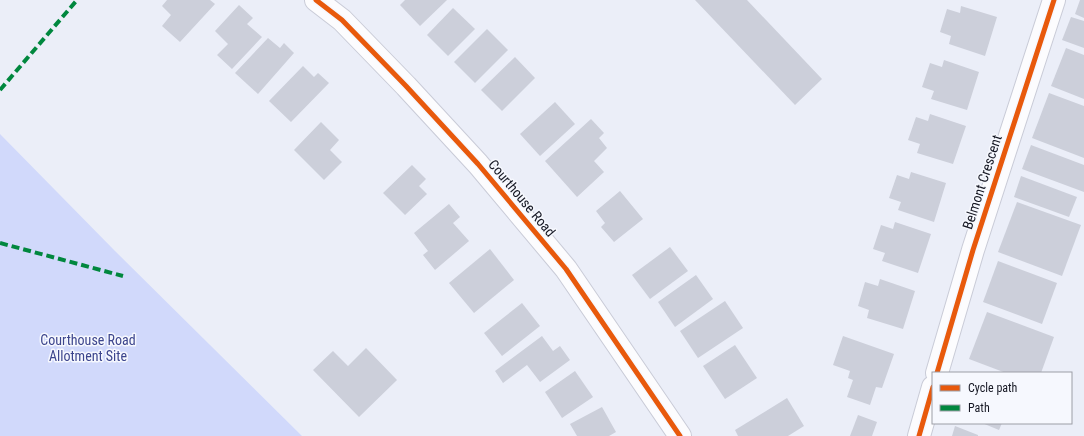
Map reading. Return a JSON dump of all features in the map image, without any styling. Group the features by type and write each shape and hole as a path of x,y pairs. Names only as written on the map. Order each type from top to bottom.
{"street":[{"name":"Courthouse Road","path":"316,0 342,20 406,86 478,164 561,263 680,436"},
{"name":"Belmont Crescent","path":"937,372 973,250 1054,0"},
{"path":"919,436 932,390"}],"green space":[{"name":"Courthouse Road Allotment Site","path":"0,134 115,251 302,436 0,436"}],"building":[{"path":"167,0 210,0 215,4 180,42 162,26 171,15 162,6"},
{"path":"405,0 447,0 420,26 400,5"},
{"path":"695,0 747,0 822,79 795,105"},
{"path":"1080,0 1084,0 1084,18 1075,14"},
{"path":"239,5 253,18 247,24 262,37 232,69 217,55 228,44 215,31"},
{"path":"961,6 997,17 985,56 949,44 951,36 940,32 947,9 960,13"},
{"path":"453,8 475,29 448,56 427,35"},
{"path":"1071,17 1084,21 1084,48 1062,40"},
{"path":"487,29 508,50 475,83 454,62"},
{"path":"268,38 280,48 284,43 294,53 258,94 235,73"},
{"path":"1066,48 1084,55 1084,99 1051,86"},
{"path":"515,57 535,78 502,111 481,90"},
{"path":"944,60 979,72 967,110 931,99 934,91 922,87 930,63 942,67"},
{"path":"303,66 314,77 318,73 329,83 291,122 269,101"},
{"path":"1049,93 1084,106 1084,158 1032,138"},
{"path":"555,102 575,124 540,156 520,134"},
{"path":"930,114 966,126 953,164 917,153 920,144 908,140 916,117 928,121"},
{"path":"591,119 604,133 599,138 607,148 594,161 604,172 577,197 545,161"},
{"path":"321,122 339,140 330,150 342,162 324,180 294,150"},
{"path":"1031,145 1084,165 1084,192 1022,169"},
{"path":"412,165 426,179 419,186 427,194 405,215 383,193"},
{"path":"911,172 946,183 934,222 898,210 901,202 889,198 897,175 909,179"},
{"path":"1021,176 1077,197 1069,217 1014,197"},
{"path":"620,191 643,219 614,242 601,227 605,223 596,211"},
{"path":"1017,202 1081,225 1062,276 998,252"},
{"path":"449,204 460,217 453,223 469,241 435,270 423,255 428,251 414,233"},
{"path":"895,222 931,234 918,273 882,261 885,253 873,249 881,225 893,229"},
{"path":"670,247 688,271 650,299 632,275"},
{"path":"490,249 514,280 474,313 449,283"},
{"path":"998,261 1057,283 1042,324 983,302"},
{"path":"696,275 713,299 675,327 658,302"},
{"path":"880,279 915,291 903,329 867,318 869,310 858,306 865,282 878,286"},
{"path":"725,301 743,328 698,358 680,331"},
{"path":"522,303 540,326 502,356 484,333"},
{"path":"987,312 1054,337 1041,372 1003,372 969,359"},
{"path":"542,336 553,351 560,346 570,360 540,382 527,365 503,383 495,371"},
{"path":"843,336 894,354 882,388 876,387 870,405 847,397 853,380 848,378 850,371 833,365"},
{"path":"735,345 757,378 725,399 703,366"},
{"path":"366,348 397,380 359,417 313,370 333,351 348,366"},
{"path":"575,371 593,397 562,418 545,392"},
{"path":"787,398 804,426 788,436 738,436 735,430"},
{"path":"602,407 616,432 609,436 577,436 570,424"},
{"path":"858,415 877,422 872,436 850,436"},
{"path":"984,424 1002,424 999,430"},
{"path":"955,426 978,435 978,436 952,436"}],"marked path":[{"path":"0,90 77,0"},
{"path":"0,243 123,276"}],"cycle path":[{"path":"316,0 342,20 406,86 478,164 566,269 680,436"},
{"path":"937,372 973,250 1054,0"},
{"path":"919,436 932,390"}]}
